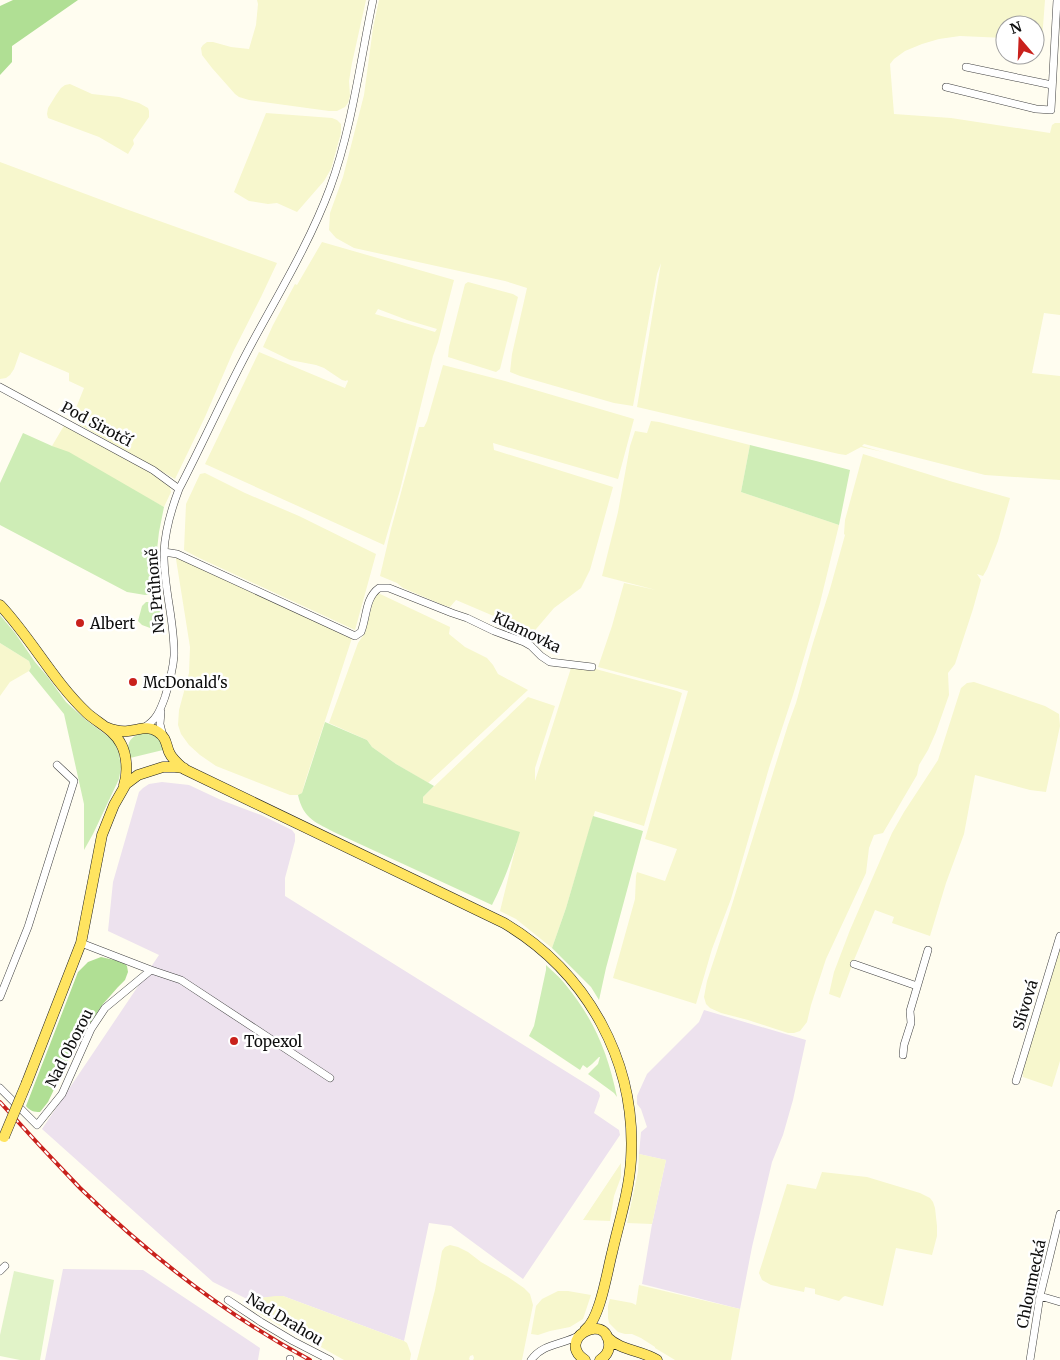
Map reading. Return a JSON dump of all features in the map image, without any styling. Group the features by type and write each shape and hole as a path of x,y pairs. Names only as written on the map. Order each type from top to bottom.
{"main road":[{"path":"0,605 26,635 59,682 87,712 119,740 127,773 123,788"},
{"path":"106,727 117,731 154,730 163,736 173,758 184,769"},
{"path":"140,729 127,738 124,755 133,768 146,772"},
{"path":"157,769 166,760 168,748"},
{"path":"2,1141 81,943 102,835 109,815 123,788 134,776 170,766 184,769 504,923 546,954 578,987 594,1010 618,1062 627,1098 631,1133 631,1162 626,1193 598,1307 592,1323 582,1332 576,1342 577,1350 582,1357"},
{"path":"598,1307 600,1324 609,1341 609,1348 603,1358"},
{"path":"582,1332 594,1329 605,1335 615,1344 657,1360"},
{"path":"603,1358 614,1352 629,1349"}],"street":[{"name":"Na Průhoně","path":"163,736 160,724 161,709 170,681 174,657 173,628 165,579 164,552 167,523 179,489 250,346 307,241 329,190 350,117 374,0"},
{"path":"946,87 1036,109 1050,110 1058,0"},
{"path":"966,67 1052,85"},
{"name":"Pod Sirotčí","path":"0,387 153,470 179,489"},
{"name":"Klamovka","path":"164,552 177,554 355,636 361,632 372,594 379,588 389,588 467,618 527,644 550,662 592,667"},
{"name":"Na Průhoně","path":"140,729 152,722 161,709"},
{"path":"0,997 28,927 74,781 57,765"},
{"name":"Slívová","path":"1016,1081 1060,936"},
{"path":"81,943 181,980 330,1078"},
{"path":"903,1055 911,1023 910,1011 928,950"},
{"path":"854,964 917,986"},
{"name":"Nad Oborou","path":"0,1088 37,1125 62,1094 91,1029 105,1008 151,970"},
{"name":"Chloumecká","path":"1030,1360 1040,1296 1060,1214"},
{"path":"1040,1296 1060,1302"},
{"name":"Nad Drahou","path":"228,1300 292,1342 330,1360"},
{"path":"530,1360 544,1348 582,1332"},
{"path":"558,1343 569,1345 582,1357"}],"shaded area":[{"path":"162,782 189,785 292,830 295,834 295,841 285,878 285,896 599,1092 600,1096 594,1113 619,1130 620,1135 523,1279 451,1226 429,1223 404,1341 283,1296 260,1298 253,1302 213,1282 42,1129 159,955 108,931 113,882 139,792 149,784"},
{"path":"704,1010 806,1040 793,1100 783,1135 772,1162 740,1309 642,1284 652,1224 666,1160 639,1154 641,1132 647,1127 641,1109 637,1104 637,1096 647,1074 699,1022"},
{"path":"63,1269 143,1270 260,1348 258,1360 45,1360"}],"green space":[{"path":"13,0 78,0 12,46 12,62 0,75 0,6"},
{"path":"257,0 366,0 349,81 350,96 345,107 337,111 329,111 249,100 235,94 212,68 202,55 201,48 207,42 249,49 256,25"},
{"path":"379,0 1045,0 1044,15 995,15 995,38 960,36 939,39 905,51 890,64 894,114 951,118 1050,133 1052,125 1060,123 1060,315 1044,313 1032,373 1060,376 1060,480 985,475 864,444 862,446 883,452 861,447 846,455 839,454 637,407 661,263 657,274 633,406 614,403 510,372 512,354 527,288 505,281 354,248 336,238 329,230 330,213 343,177 364,95 373,28"},
{"path":"70,84 92,94 119,97 148,108 149,117 133,140 134,144 128,154 99,137 48,118 48,108 56,95 61,88"},
{"path":"266,113 332,118 341,124 341,133 331,169 324,181 297,212 277,203 268,204 249,201 234,192"},
{"path":"0,162 277,263 233,352 205,417 175,479 77,422 76,408 84,388 69,381 69,373 20,352 10,375 0,379"},
{"path":"322,242 454,280 384,545 205,464 259,352 345,388 347,380 342,380 324,368 290,360 263,347 295,284 297,285","holes":["378,309 437,329 435,332 375,314"]},
{"path":"468,282 518,297 500,369 496,372 448,357 465,284"},
{"path":"443,365 634,419 618,479 493,443 494,450 613,487 590,570 581,588 554,608 531,635 496,617 456,600 450,607 443,605 380,576 419,427 424,427 427,421"},
{"path":"651,421 750,445 741,492 839,525 820,603 793,695 769,768 731,899 712,949 696,1004 613,978 635,899 637,872 665,881 677,849 645,839 688,691 598,667 624,583 656,590 602,576 618,512 630,446 635,431 647,433"},
{"path":"65,424 144,468 168,484 171,492 164,507 52,446"},
{"path":"23,433 69,452 164,507 156,558 159,593 145,595 127,592 0,525 0,483"},
{"path":"750,445 850,470 839,525 741,492"},
{"path":"863,454 1010,498 998,541 987,569 983,576 977,574 981,580 955,664 948,673 949,695 936,732 919,765 917,775 883,833 874,835 869,848 866,873 826,959 807,1022 800,1031 788,1033 721,1013 710,1008 706,1004 704,997 707,981 796,703 830,589 845,535 845,520"},
{"path":"205,473 376,554 355,630 184,550 186,504 200,474"},
{"path":"177,557 352,638 302,793 290,795 216,766 189,745 181,734 178,725 179,710 189,673 190,647"},
{"path":"378,593 450,627 449,634 465,647 487,658 498,674 528,690 428,783 396,764 372,747 367,740 329,723 358,643 365,633 373,601"},
{"path":"146,602 159,602 162,604 164,631 161,632 142,625 138,621 142,606"},
{"path":"0,615 66,702 114,741 119,754 121,767 119,779 84,850 84,804 64,714 29,671 31,667 29,661 0,643"},
{"path":"0,643 29,661 31,667 29,671 10,682 0,696"},
{"path":"571,668 592,668 682,693 644,826 595,811 552,948 516,919 500,911 517,842 422,803 423,797 528,697 555,706 535,768 535,781"},
{"path":"974,682 1045,706 1059,714 1060,726 1046,792 1030,790 975,775 964,834 946,883 930,936 892,923 894,917 875,910 840,998 829,994 834,972 850,930 892,833 938,760 961,688 967,683"},
{"path":"325,722 367,740 372,747 396,764 434,786 423,797 423,803 520,832 508,869 492,905 336,833 317,823 307,815 303,810 298,795 302,793"},
{"path":"145,732 161,742 163,750 130,758 128,748 130,741 132,738"},
{"path":"593,816 643,831 599,1000 591,987 552,948 566,908"},
{"path":"1060,944 1060,1061 1052,1087 1023,1077 1022,1070"},
{"path":"101,957 123,962 127,966 128,972 125,980 103,1004 88,1026 83,1029 48,1102 40,1112 32,1111 26,1106 78,972 88,962"},
{"path":"546,965 563,981 592,1024 604,1051 617,1097 588,1074 598,1064 600,1057 587,1068 583,1065 580,1070 529,1036 534,1026"},
{"path":"639,1154 666,1160 652,1224 627,1223 638,1172"},
{"path":"621,1163 621,1177 614,1196 610,1221 583,1220"},
{"path":"822,1172 867,1177 920,1193 930,1198 933,1202 937,1236 932,1255 896,1248 883,1306 845,1296 839,1301 815,1294 815,1289 805,1287 804,1292 771,1285 762,1280 759,1273 787,1184 816,1189"},
{"path":"450,1245 468,1252 481,1262 508,1277 530,1294 533,1305 522,1360 473,1360 473,1355 470,1356 470,1360 417,1360 435,1290 442,1251"},
{"path":"14,1271 54,1280 40,1360 20,1360 0,1356 0,1335"},
{"path":"639,1285 740,1309 731,1360 675,1360 641,1338 632,1334 618,1332 609,1323 608,1306 610,1299 636,1305"},
{"path":"558,1291 591,1295 583,1319 570,1327 538,1335 531,1334 536,1306 542,1299"},
{"path":"283,1296 404,1341 407,1343 411,1354 410,1360 344,1360 255,1311 253,1302 259,1298"}],"railway":[{"path":"0,1102 80,1188 161,1260 218,1303 310,1360"}],"place":[{"name":"Albert","path":"80,623"},
{"name":"McDonald's","path":"133,682"},
{"name":"Topexol","path":"234,1041"}]}
